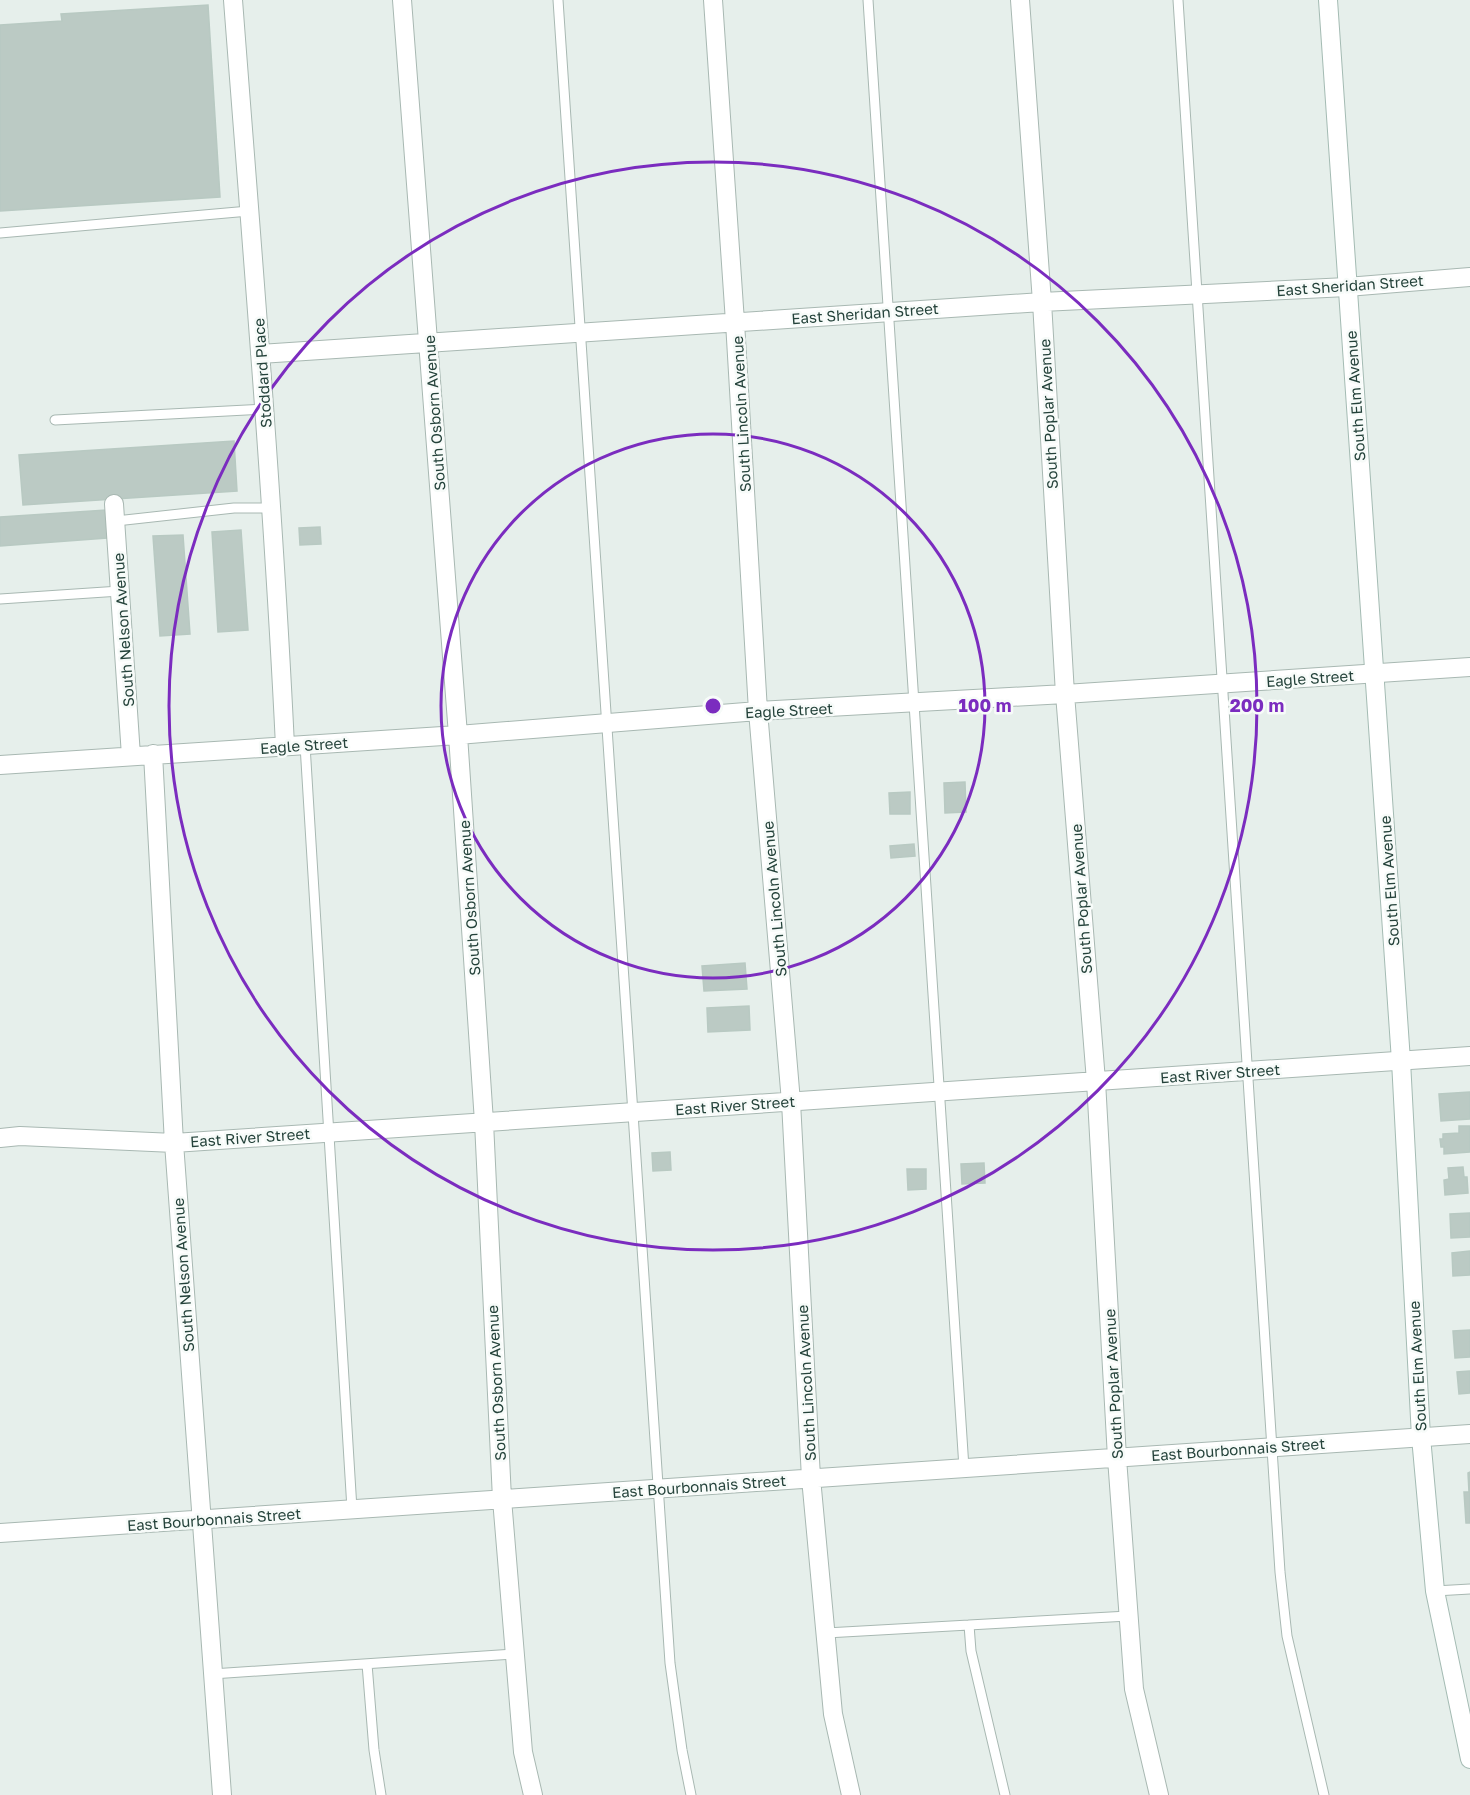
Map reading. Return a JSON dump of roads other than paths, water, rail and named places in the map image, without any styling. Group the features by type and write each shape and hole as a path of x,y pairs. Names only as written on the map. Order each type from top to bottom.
{"street":[{"name":"Stoddard Place","path":"233,0 271,508 285,746"},
{"name":"South Osborn Avenue","path":"402,0 458,735 484,1122 502,1499 523,1752 533,1795"},
{"name":"South Lincoln Avenue","path":"713,0 758,711 791,1102 811,1478 833,1714 851,1795"},
{"name":"South Poplar Avenue","path":"1020,0 1042,302 1065,694 1096,1081 1116,1458 1128,1616 1134,1689 1159,1795"},
{"name":"South Elm Avenue","path":"1328,0 1376,673 1401,1061 1421,1437 1435,1592 1470,1759"},
{"name":"East Sheridan Street","path":"260,354 1042,302 1347,287 1470,277"},
{"name":"South Nelson Avenue","path":"115,513 131,756"},
{"name":"Eagle Street","path":"0,765 458,735 758,711 1065,694 1470,667"},
{"name":"South Nelson Avenue","path":"153,754 174,1143 222,1795"},
{"name":"East River Street","path":"0,1138 20,1136 174,1143 1470,1056"},
{"name":"East Bourbonnais Street","path":"0,1533 1470,1434"}],"lane":[{"path":"558,0 670,1664 691,1795"},
{"path":"868,0 964,1468"},
{"path":"1178,0 1280,1572 1287,1635 1324,1795"},
{"path":"0,233 249,211"},
{"path":"55,420 264,409"},
{"path":"115,513 234,507 271,508"},
{"path":"0,599 120,591"},
{"path":"305,745 352,1509"},
{"path":"1435,1592 1470,1589"},
{"path":"826,1633 1128,1616"},
{"path":"969,1625 972,1651 1005,1795"},
{"path":"212,1674 515,1654"},
{"path":"367,1664 374,1750 381,1795"}]}
